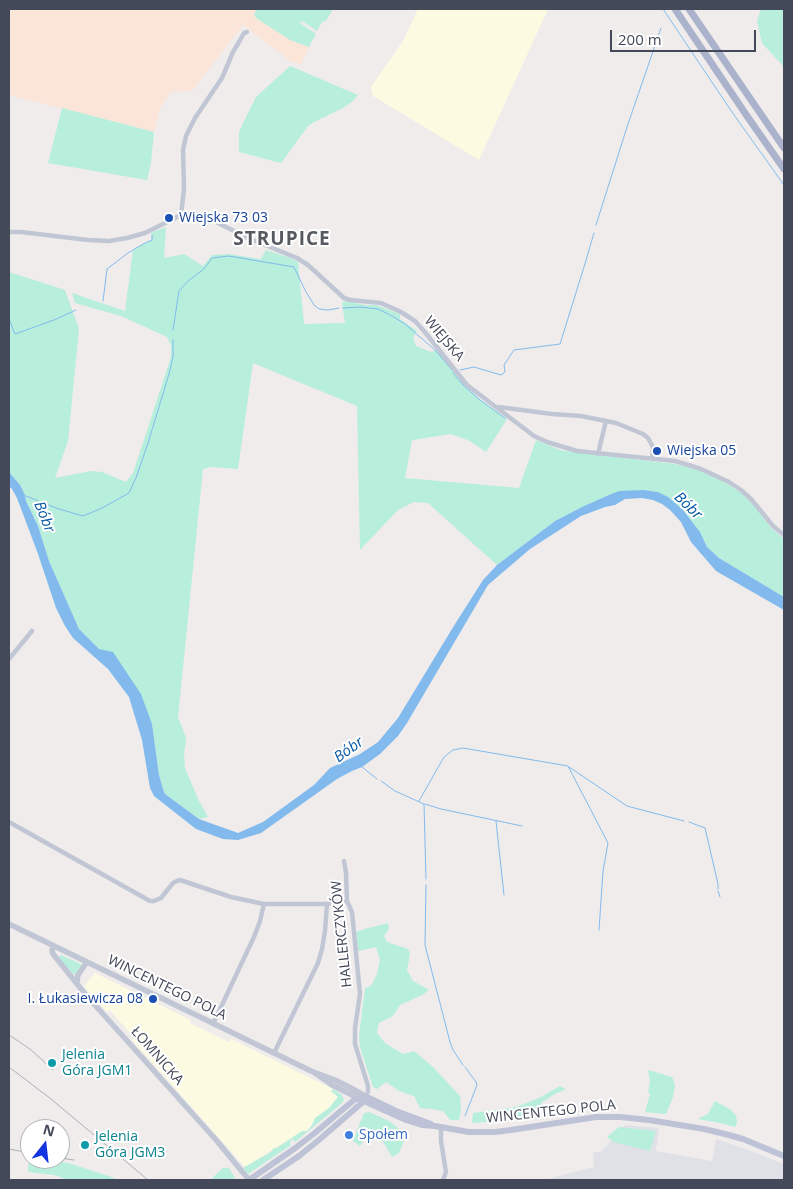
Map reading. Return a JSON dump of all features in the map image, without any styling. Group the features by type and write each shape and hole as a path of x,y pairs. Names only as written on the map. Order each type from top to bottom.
{"main road":[{"path":"675,9 784,169"},
{"path":"689,9 784,148"},
{"path":"249,1180 322,1128 348,1104 364,1097"},
{"path":"263,1180 299,1156 336,1126 364,1097"},
{"name":"WINCENTEGO POLA","path":"364,1097 406,1120 422,1125 469,1132 495,1132 596,1117 632,1117 725,1134 743,1139 784,1156"}],"street":[{"path":"9,232 110,241 145,233 181,215 186,136 195,118 222,78 238,42 248,32"},
{"name":"WIEJSKA","path":"181,215 188,213 202,215 248,238 297,258 308,265 344,298 381,303 401,312 415,321 468,385 534,436 577,451 674,461 701,469 729,482 741,490 774,526 784,534"},
{"name":"WIEJSKA","path":"497,407 581,416 616,422 648,438 653,447 652,459"},
{"path":"598,454 606,421"},
{"path":"9,659 32,631"},
{"path":"9,822 150,901 161,898 176,881 184,881 231,897 264,904 328,904 347,902"},
{"name":"HALLERCZYKÓW","path":"344,862 347,902 352,912 360,994 355,1028 355,1044 368,1086 364,1097"},
{"path":"213,1024 254,938 264,904"},
{"path":"274,1053 318,962 325,931 328,904"},
{"name":"WINCENTEGO POLA","path":"9,924 213,1024 316,1073 335,1080 364,1097"},
{"name":"ŁOMNICKA","path":"54,946 52,950 54,954 77,983 217,1141 249,1180"},
{"path":"77,983 78,975 87,962"},
{"name":"WINCENTEGO POLA","path":"316,1073 345,1093 364,1097"},
{"path":"345,1093 348,1097 348,1104"},
{"path":"438,1127 446,1172 444,1180"}],"shaded area":[{"path":"9,9 257,9 255,12 256,18 290,40 309,47 301,65 289,60 243,25 192,91 171,92 161,106 154,132 9,95"},
{"path":"418,9 548,9 479,160 373,96 371,87 403,41"},
{"path":"95,973 191,1020 190,1023 229,1042 231,1039 333,1089 331,1091 338,1097 329,1108 315,1118 307,1131 302,1131 245,1167 132,1040 134,1038 110,1010 107,1012 84,986"},
{"path":"625,1125 659,1128 656,1151 712,1161 716,1139 751,1151 784,1164 784,1180 550,1180 551,1178 594,1167 593,1153 602,1151"}],"green space":[{"path":"257,9 333,9 317,31 302,21 300,23 316,34 309,47 290,40 256,18 254,14"},
{"path":"761,9 784,9 784,67 762,43 757,21"},
{"path":"290,66 358,95 343,108 308,126 281,163 239,152 239,132 256,97"},
{"path":"62,108 154,132 151,163 147,180 48,163"},
{"path":"166,227 164,258 184,254 203,266 212,255 228,254 261,259 266,250 298,262 304,324 345,323 342,304 346,301 376,305 400,314 400,319 417,331 413,338 416,346 431,352 437,350 465,386 507,419 486,452 470,441 451,434 412,440 405,478 519,488 536,440 560,450 675,464 701,471 740,492 752,503 771,528 784,539 784,597 719,558 707,547 700,532 683,510 658,492 644,490 609,495 576,510 555,521 497,565 428,503 414,502 398,510 360,550 357,406 253,363 238,469 211,467 203,469 178,717 186,738 185,768 208,817 199,819 165,794 159,775 152,724 99,649 79,629 49,561 38,526 25,495 20,485 9,472 9,272 65,290 79,329 68,441 55,478 91,471 102,472 126,482 133,473 171,357 171,345 167,337 121,316 75,303 72,293 125,311 133,250 152,240 151,233"},
{"path":"388,923 389,929 384,936 387,942 408,949 410,954 407,970 413,981 429,990 400,1005 393,1016 379,1023 377,1033 385,1043 403,1054 414,1051 433,1067 460,1096 461,1110 459,1120 450,1120 443,1111 420,1108 414,1096 399,1091 386,1082 377,1089 373,1087 360,1047 359,1036 365,988 371,986 377,974 380,959 376,947 358,951 356,932"},
{"path":"60,955 81,964 75,974 59,958"},
{"path":"648,1070 672,1077 675,1085 673,1097 666,1114 645,1112 650,1094 648,1092 650,1083"},
{"path":"560,1086 566,1089 542,1102 541,1116 472,1123 473,1113 516,1107 539,1098"},
{"path":"333,1089 342,1095 344,1100 342,1103 295,1142 292,1139 291,1145 248,1174 243,1168 302,1131 307,1131 315,1118 329,1108 338,1097 331,1091"},
{"path":"715,1101 736,1115 737,1123 735,1127 698,1119 708,1114"},
{"path":"369,1112 389,1121 403,1132 404,1141 399,1153 392,1157 381,1139 372,1135 364,1135 360,1146 353,1141 364,1113"},
{"path":"619,1127 656,1131 650,1151 614,1142 607,1137"},
{"path":"70,1164 117,1180 69,1180 54,1175 28,1172 28,1169 70,1169"},
{"path":"223,1168 229,1168 235,1178 234,1180 210,1180"}],"water":[{"path":"9,472 20,485 25,495 38,526 49,561 79,629 99,649 113,652 141,694 152,724 159,775 165,794 199,819 238,833 263,822 314,785 330,768 360,754 378,742 398,718 483,580 497,565 555,521 609,495 619,491 644,490 658,492 668,497 683,510 700,532 707,547 719,558 784,597 784,610 716,571 691,542 681,522 662,504 642,498 625,499 615,505 581,516 530,549 488,585 407,723 398,736 380,754 362,767 337,779 261,833 238,840 223,839 196,829 154,796 150,788 142,740 129,697 108,669 73,638 65,626 56,608 17,498 9,486"}],"waterway":[{"path":"663,9 734,115 784,185"},
{"path":"596,225 661,28"},
{"path":"460,370 474,367 501,375 505,371 504,365 514,350 560,344 594,233"},
{"path":"103,301 107,269 128,253 152,240 152,235"},
{"path":"173,330 179,291 188,281 204,269 212,258 229,256 294,267 314,305 319,309 339,308"},
{"path":"343,308 378,309 392,316 405,324 435,350 453,371"},
{"path":"9,319 15,334 76,310"},
{"name":"Bóbr","path":"26,496 83,516 129,493 148,443 169,374 173,357 173,340"},
{"path":"453,373 480,400 505,418"},
{"path":"419,801 444,757 453,750 463,748 568,766 608,843 603,871 599,930"},
{"path":"362,767 377,779"},
{"path":"569,767 627,806 684,821"},
{"path":"381,781 395,791 424,804 426,879"},
{"path":"425,804 522,826"},
{"path":"496,821 504,895"},
{"path":"689,822 705,828 718,889"},
{"path":"426,885 425,945 450,1042 463,1065"},
{"path":"718,891 720,897"},
{"path":"465,1067 477,1085 465,1116"}],"railway":[{"path":"9,1035 30,1049 53,1070"},
{"path":"9,1067 51,1099 148,1180"},
{"path":"9,1149 20,1151"},
{"path":"70,1159 74,1160"}],"place":[{"name":"Wiejska 73 03","path":"169,218"},
{"name":"Wiejska 05","path":"657,451"},
{"name":"I. Łukasiewicza 08","path":"153,999"},
{"name":"Jelenia Góra JGM1","path":"52,1063"},
{"name":"Społem","path":"349,1135"},
{"name":"Jelenia Góra JGM3","path":"85,1145"}],"district":[{"name":"STRUPICE","path":"282,240"}]}
